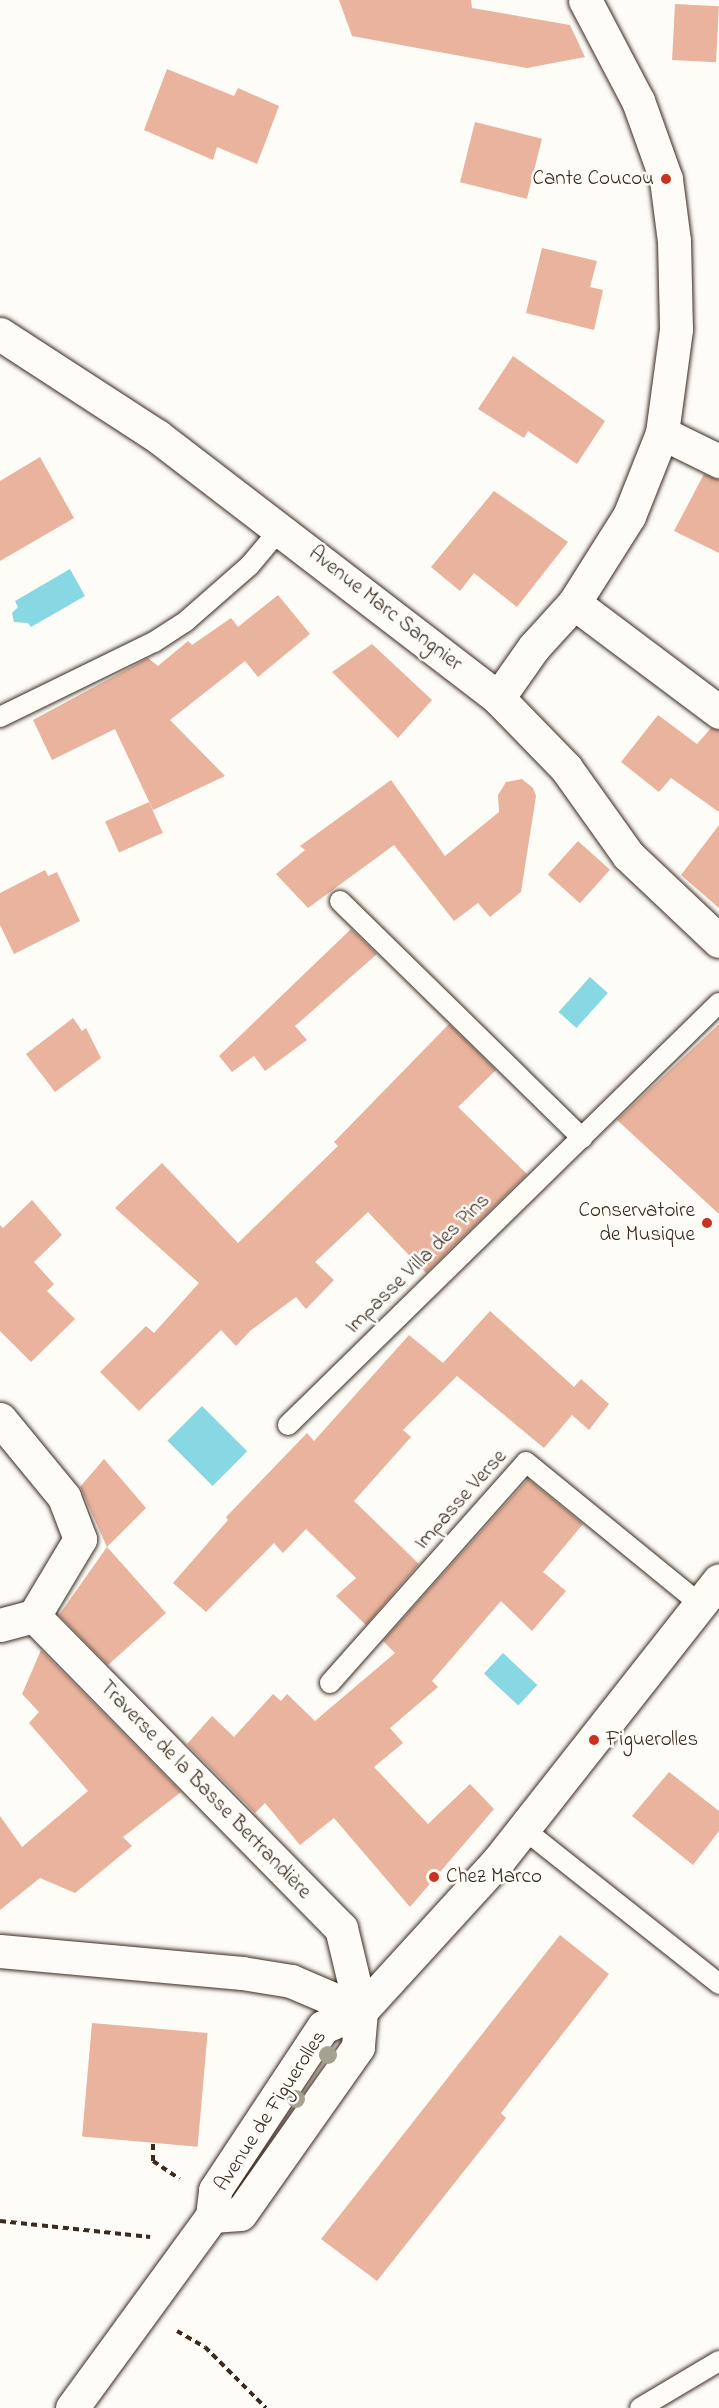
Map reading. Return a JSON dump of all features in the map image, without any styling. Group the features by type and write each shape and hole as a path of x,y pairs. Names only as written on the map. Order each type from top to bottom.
{"street":[{"path":"498,698 534,647 574,603 629,516 663,433 676,329 674,241 666,178 638,101 585,0"},
{"name":"Avenue Marc Sangnier","path":"0,334 157,436 280,528 498,698 566,768 628,855 719,941"},
{"path":"663,433 719,461"},
{"path":"574,603 719,712"},
{"path":"0,1419 64,1497 80,1539 34,1616 0,1625"},
{"path":"0,1951 242,1973 291,1981 361,2011 525,1830 713,1589"},
{"name":"Traverse de la Basse Bertrandière","path":"34,1616 341,1928 361,2011"},
{"name":"Avenue de Figuerolles","path":"72,2408 187,2250 213,2203 240,2214 358,2047 361,2011"}],"lane":[{"path":"0,717 154,642 185,622 250,565 280,528"},
{"path":"340,902 582,1138"},
{"name":"Impasse Villa des Pins","path":"288,1425 719,1003"},
{"name":"Impasse Verse","path":"330,1683 526,1461 713,1589"},
{"path":"525,1830 719,1984"},
{"path":"640,2408 719,2361"}],"path":[{"path":"153,2144 153,2161 213,2203"},
{"path":"0,2221 159,2238 187,2250"},
{"path":"143,2311 205,2347 266,2408"}],"water":[{"path":"70,569 85,596 31,627 28,623 14,622 12,613 18,607 15,601"},
{"path":"590,977 608,993 576,1028 559,1012"},
{"path":"202,1406 247,1451 213,1486 167,1441"},
{"path":"503,1653 537,1685 518,1706 484,1673"}],"building":[{"path":"339,0 471,0 472,8 570,25 585,57 527,68 352,36"},
{"path":"675,4 719,6 716,62 672,60"},
{"path":"167,69 234,96 238,88 279,106 257,164 217,147 213,160 144,130"},
{"path":"475,122 542,139 527,199 460,182"},
{"path":"542,248 597,261 590,287 603,290 594,330 526,313"},
{"path":"513,356 605,421 577,464 528,431 524,438 478,409"},
{"path":"40,457 74,518 0,561 0,481"},
{"path":"704,474 719,480 719,553 674,531"},
{"path":"494,491 568,542 517,607 474,573 460,591 431,567"},
{"path":"278,595 310,634 258,677 245,661 170,720 225,776 153,810 115,729 52,760 33,720 148,658 158,666 188,641 192,645 231,618 238,627"},
{"path":"372,644 432,700 398,738 332,672"},
{"path":"658,715 697,744 711,728 719,730 719,812 671,778 659,792 621,762"},
{"path":"522,779 533,788 536,796 521,892 490,917 478,903 454,921 394,845 308,908 276,874 305,850 300,846 391,780 445,856 499,812 498,795 506,782"},
{"path":"149,802 163,833 119,853 105,822"},
{"path":"719,825 719,908 681,875"},
{"path":"578,841 610,870 580,903 548,874"},
{"path":"45,870 48,876 57,872 80,921 14,954 0,925 0,893"},
{"path":"351,929 377,954 295,1026 307,1040 265,1071 254,1056 232,1072 219,1056"},
{"path":"73,1018 82,1031 86,1028 101,1058 55,1092 26,1054"},
{"path":"449,1024 496,1070 458,1107 527,1174 426,1273 368,1212 315,1262 334,1280 306,1309 296,1297 250,1331 236,1346 221,1330 139,1411 100,1372 146,1326 154,1333 199,1283 115,1208 162,1163 238,1243 338,1146 334,1142"},
{"path":"719,1024 719,1214 617,1120"},
{"path":"32,1200 62,1235 34,1262 54,1284 47,1291 75,1319 31,1362 0,1331 0,1225 3,1228"},
{"path":"490,1311 574,1387 581,1379 609,1404 589,1430 572,1415 544,1448 457,1376 403,1430 411,1437 354,1501 419,1564 366,1625 336,1596 356,1578 306,1529 283,1553 274,1543 206,1612 173,1583 228,1520 226,1517 307,1433 314,1441 409,1335 443,1363"},
{"path":"104,1459 146,1508 107,1547 80,1487"},
{"path":"528,1479 583,1524 543,1572 566,1591 532,1631 501,1601 432,1681 438,1687 390,1728 403,1743 374,1767 428,1824 470,1784 494,1809 410,1907 334,1818 300,1845 265,1803 255,1813 187,1744 212,1716 234,1737 273,1694 281,1701 287,1694 315,1721 395,1653 383,1641"},
{"path":"107,1547 166,1613 108,1665 59,1615"},
{"path":"41,1650 181,1792 123,1837 132,1846 75,1893 40,1878 0,1910 0,1816 22,1847 88,1791 29,1723 39,1712 22,1694"},
{"path":"669,1772 719,1811 719,1831 693,1865 632,1816"},
{"path":"560,1935 609,1974 501,2113 506,2118 377,2281 321,2239"},
{"path":"92,2023 208,2033 198,2147 82,2137"}],"place":[{"name":"Cante Coucou","path":"666,179"},
{"name":"Conservatoire de Musique","path":"707,1223"},
{"name":"Figuerolles","path":"594,1740"},
{"name":"Chez Marco","path":"434,1877"}]}
